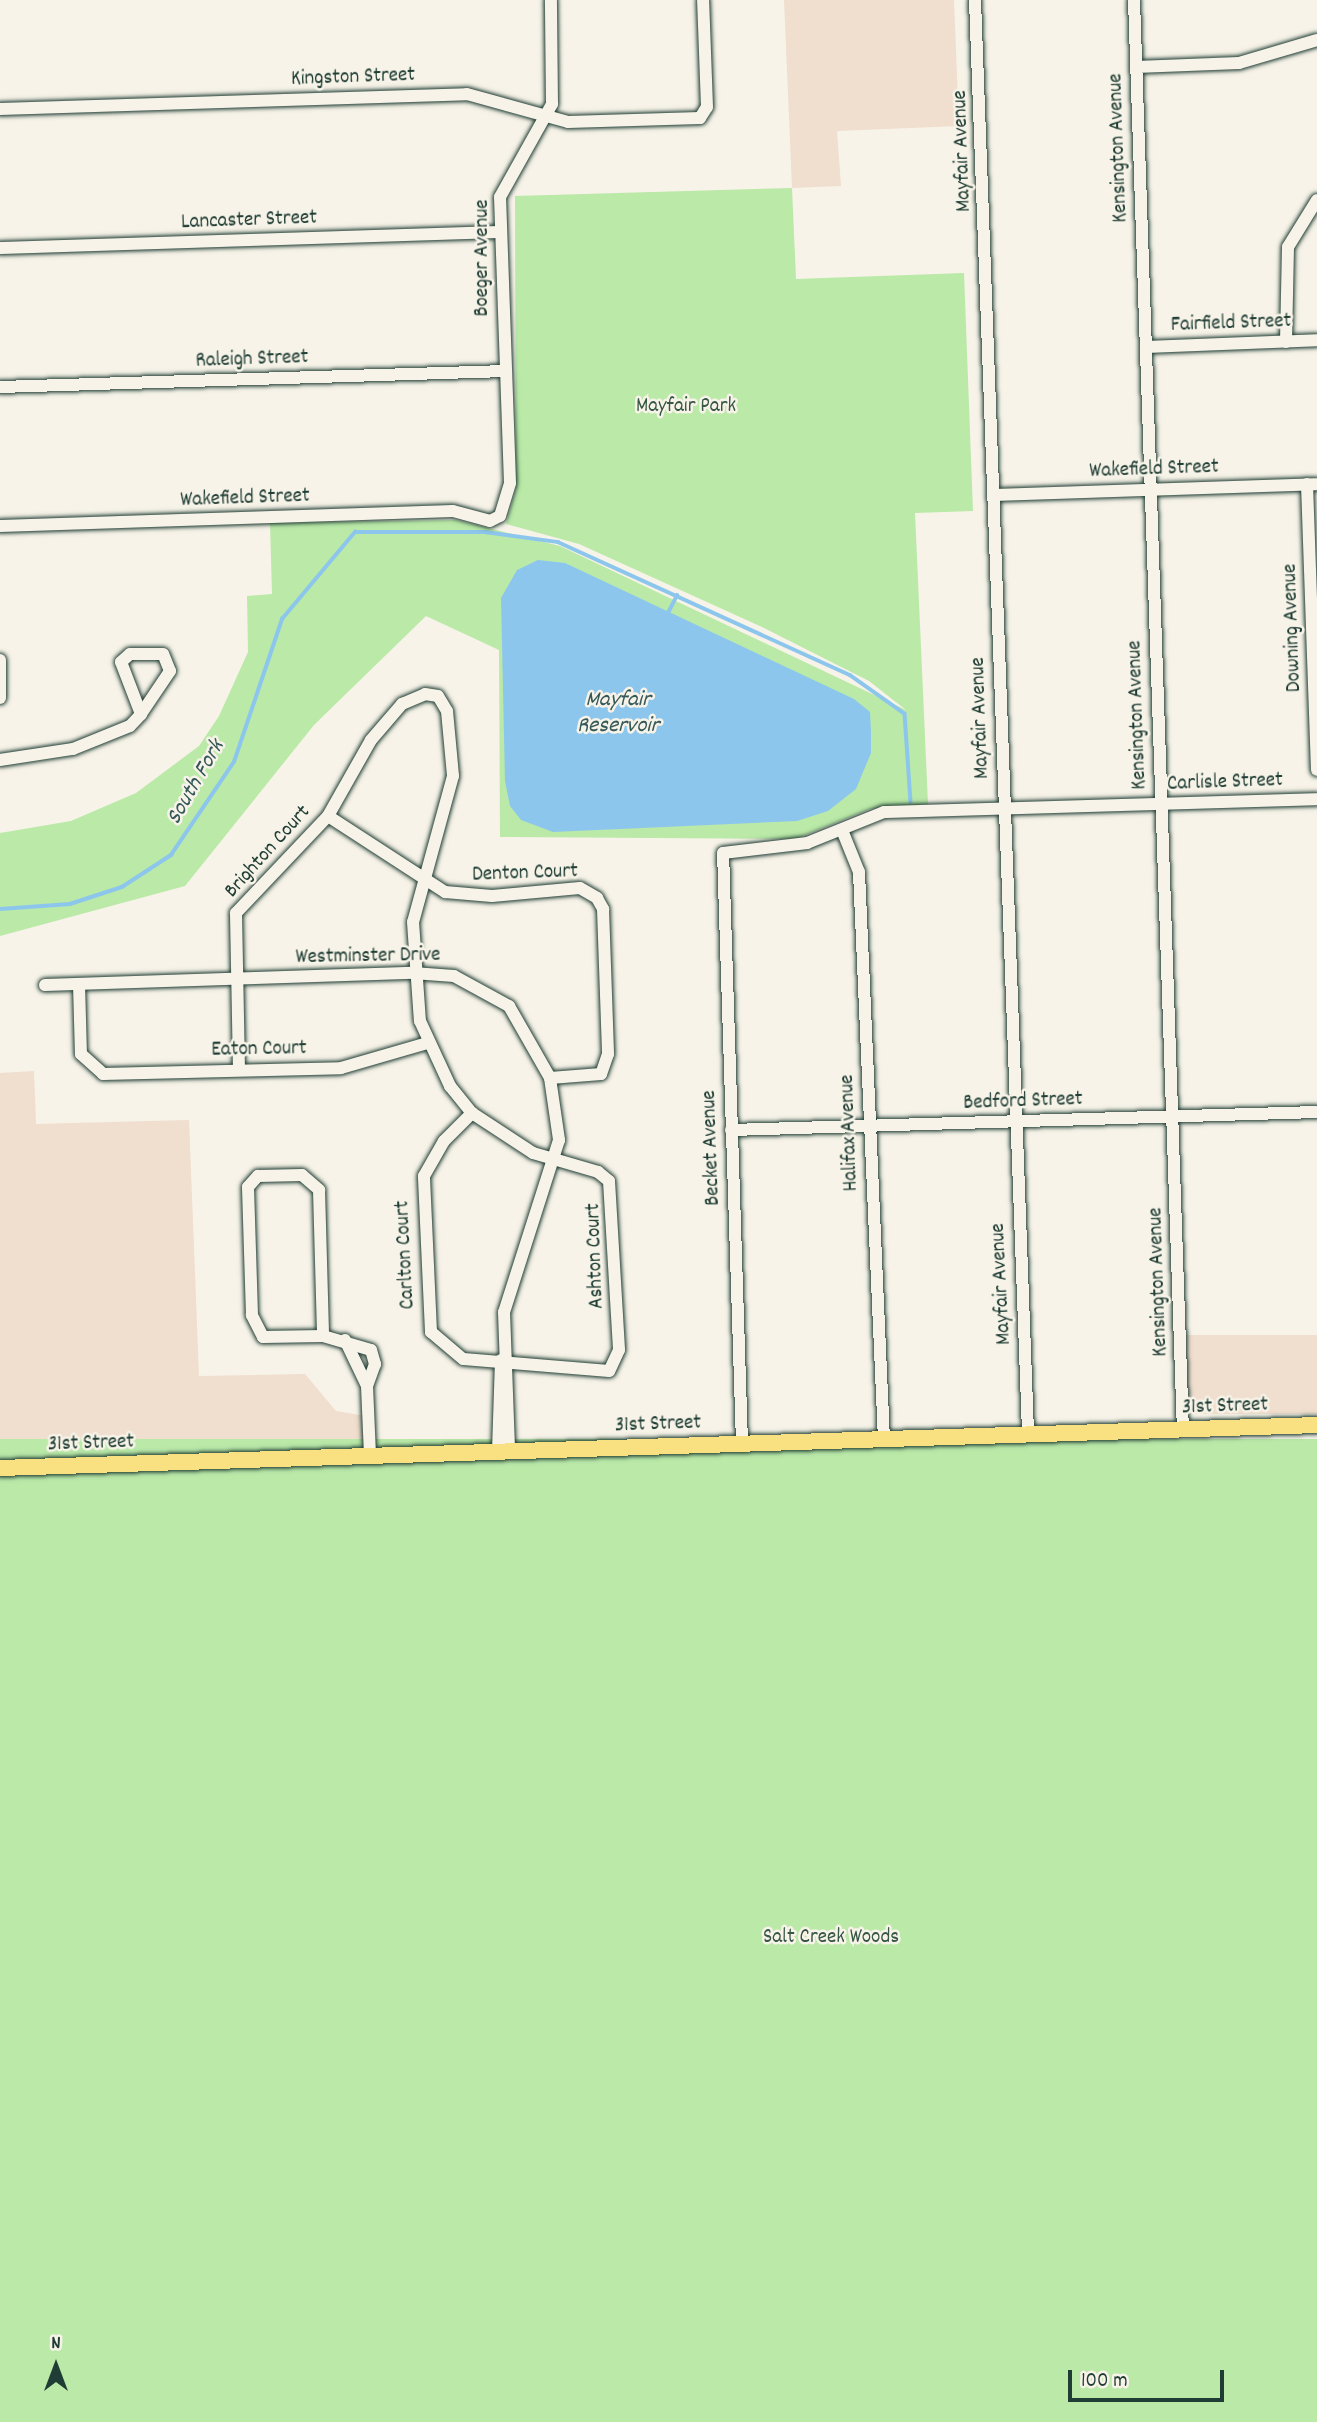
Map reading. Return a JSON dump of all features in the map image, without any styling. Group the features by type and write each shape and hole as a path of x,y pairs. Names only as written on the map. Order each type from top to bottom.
{"main road":[{"name":"31st Street","path":"0,1468 1317,1425"}],"street":[{"name":"Boeger Avenue","path":"490,521 504,511 509,491 500,232 503,188 547,116 554,88 551,0"},
{"name":"Kingston Street","path":"0,109 467,94 547,116 580,122 704,117 703,0"},
{"name":"Mayfair Avenue","path":"975,0 1014,1121 1028,1434"},
{"name":"Kensington Avenue","path":"1134,0 1149,490 1184,1429"},
{"path":"1136,68 1239,63 1317,40"},
{"path":"1286,342 1288,247 1317,200"},
{"name":"Lancaster Street","path":"0,248 500,232"},
{"name":"Fairfield Street","path":"1146,347 1317,340"},
{"name":"Raleigh Street","path":"0,387 505,371"},
{"name":"Wakefield Street","path":"993,495 1312,484"},
{"name":"Downing Avenue","path":"1312,484 1317,770"},
{"name":"Wakefield Street","path":"0,526 453,511 490,521"},
{"path":"0,760 90,743 141,714 171,665 158,653 122,659 121,671 141,714"},
{"path":"0,660 0,698"},
{"name":"Brighton Court","path":"239,1070 236,913 328,817 354,762 385,723 414,697 438,696 447,711 453,776 423,881"},
{"name":"Carlisle Street","path":"723,853 795,845 842,830 884,812 1317,799"},
{"name":"Denton Court","path":"328,817 423,881 463,895 580,888 597,898 603,909 608,1054 601,1074 550,1078"},
{"name":"Halifax Avenue","path":"842,830 859,872 884,1439"},
{"name":"Becket Avenue","path":"723,853 742,1443"},
{"name":"Ashton Court","path":"423,881 413,922 413,973 427,1043 472,1113 515,1144 554,1161 598,1172 612,1190 617,1359 597,1374 501,1360"},
{"name":"Westminster Drive","path":"45,985 413,973 454,976 487,988 526,1027 550,1078 558,1116 554,1161 510,1290 501,1360 504,1451"},
{"name":"Eaton Court","path":"79,984 81,1054 90,1068 103,1074 368,1064 427,1043"},
{"name":"Bedford Street","path":"730,1130 1317,1112"},
{"name":"Carlton Court","path":"472,1113 444,1141 424,1176 429,1325 445,1349 463,1359 501,1360"},
{"path":"323,1336 317,1183 302,1175 258,1176 248,1193 255,1328 275,1338 323,1336 345,1340 373,1353 368,1386 370,1456"}],"shaded area":[{"path":"784,0 954,0 959,126 837,131 841,186 792,188"},
{"path":"34,1071 36,1124 189,1120 199,1376 305,1374 336,1411 366,1416 368,1445 0,1454 0,1073"},
{"path":"1179,1335 1317,1335 1317,1414 1179,1414"}],"green space":[{"name":"Mayfair Park","path":"792,188 796,279 964,273 973,511 915,513 928,804 870,809 795,839 500,837 499,650 426,616 314,725 185,886 0,936 0,833 71,821 136,793 199,746 219,716 248,652 247,596 272,594 270,523 456,520 560,546 906,710 869,681 762,627 579,544 506,524 516,489 515,196"},
{"name":"Salt Creek Woods","path":"0,1439 1317,1439 1317,2422 0,2422"}],"water":[{"name":"Mayfair Reservoir","path":"538,560 565,563 854,699 870,712 871,732 871,753 856,789 828,811 797,821 553,832 521,820 510,806 505,781 501,598 517,570"}],"waterway":[{"name":"South Fork","path":"0,909 70,904 122,887 171,855 234,762 282,619 355,532 485,532 558,542 850,675 905,714 911,802"},
{"path":"667,615 677,595"}]}
